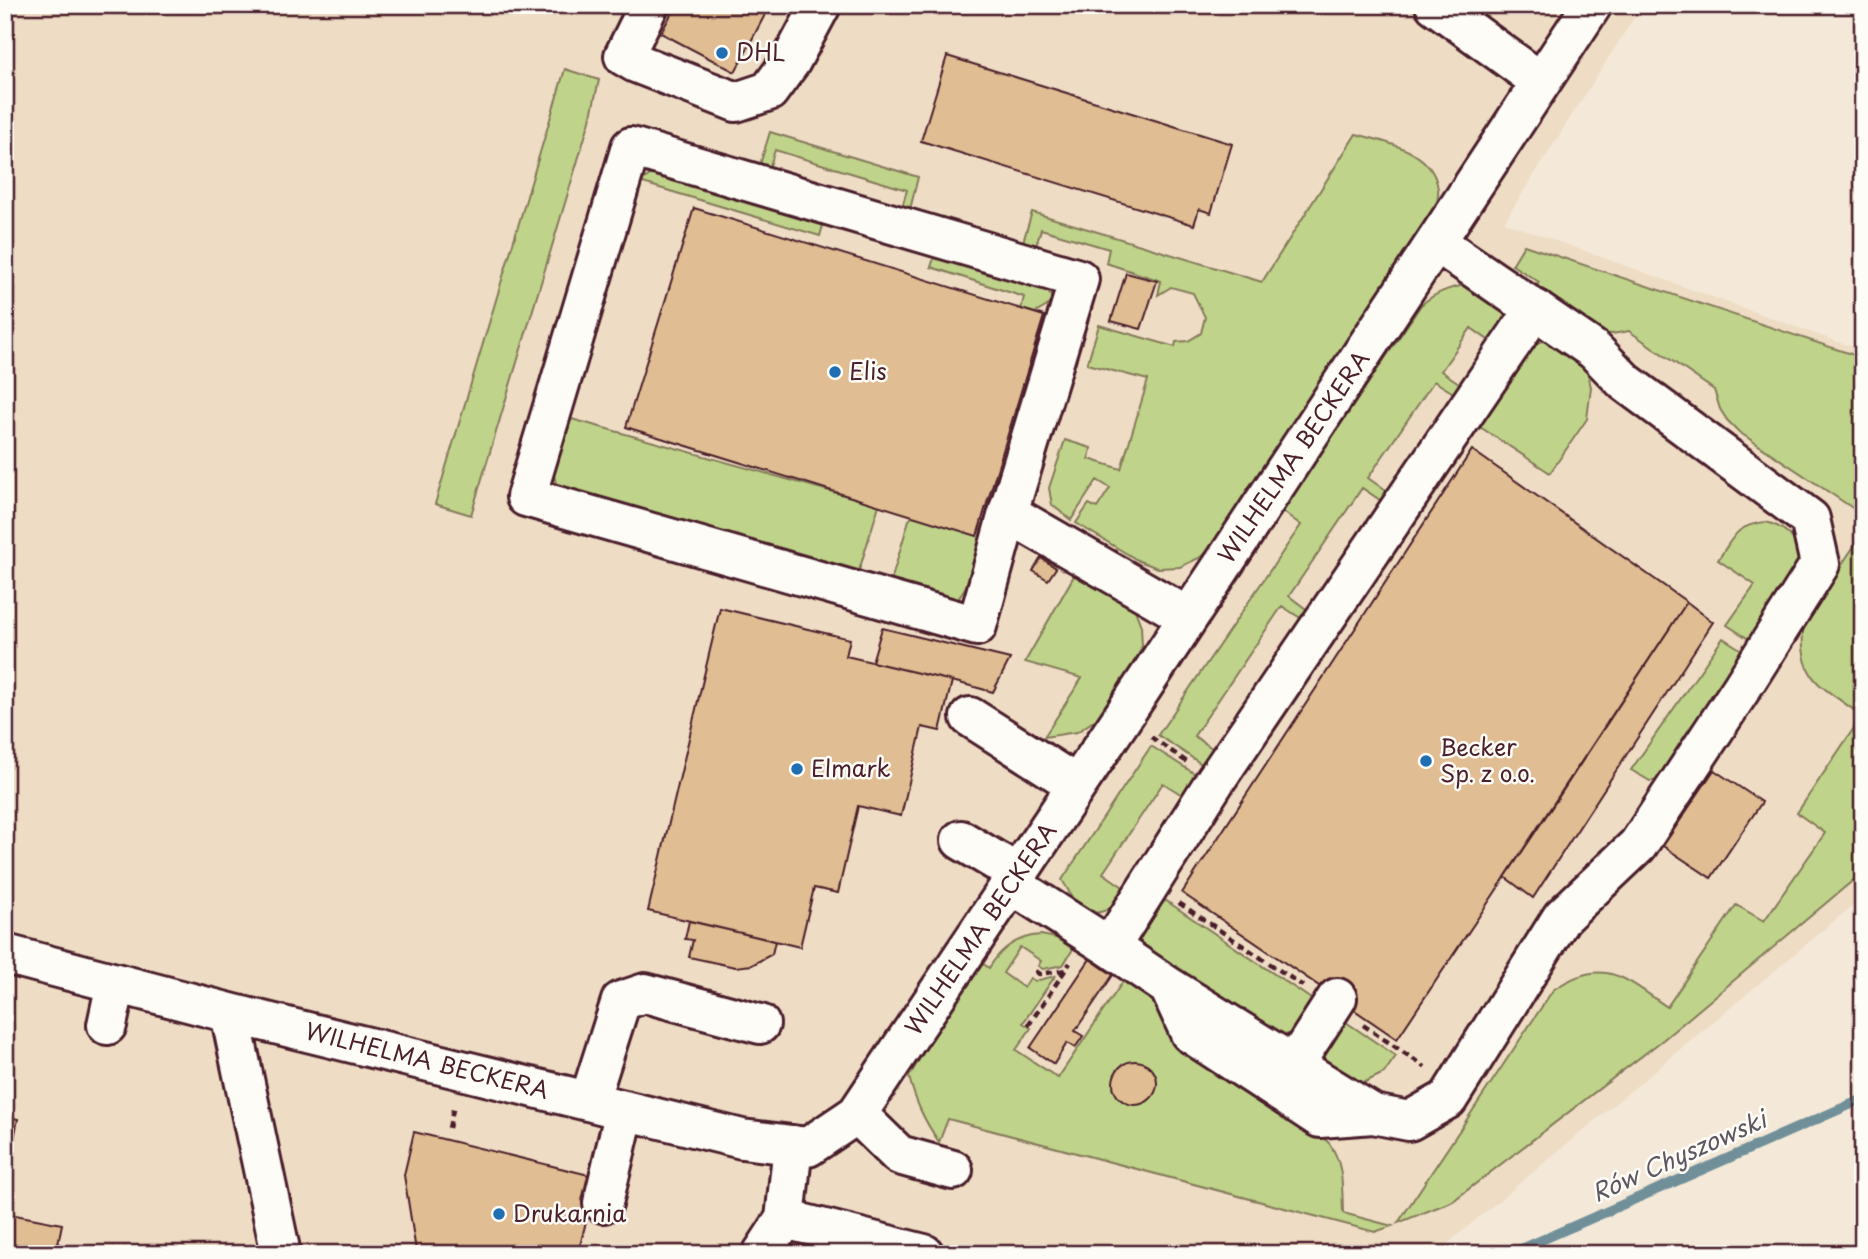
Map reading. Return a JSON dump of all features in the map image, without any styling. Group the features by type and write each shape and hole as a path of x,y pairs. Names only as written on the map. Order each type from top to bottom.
{"street":[{"path":"649,5 624,56 736,103 769,91 791,61 821,5"},
{"path":"1435,5 1541,82"},
{"name":"WILHELMA BECKERA","path":"5,954 230,1013 742,1139 808,1147 858,1114 1592,5"},
{"path":"631,147 1079,279 1008,513 977,626 526,497 631,147"},
{"path":"1169,987 1190,1033 1320,1118 1373,1114 1409,1121 1448,1099 1562,917 1638,845 1741,690 1820,564 1810,519 1625,382 1594,350 1436,242"},
{"path":"1100,940 1215,780 1535,309"},
{"path":"1008,513 1188,617"},
{"path":"970,717 1077,785"},
{"path":"961,840 1169,987 1373,1114"},
{"path":"107,1025 116,983"},
{"path":"603,1203 607,1106 621,1001 645,993 761,1024"},
{"path":"1294,1065 1337,998"},
{"path":"230,1013 281,1254"},
{"path":"858,1114 899,1155 953,1170"},
{"path":"762,1254 785,1219 793,1145"},
{"path":"785,1219 924,1254"}],"path":[{"path":"1028,1026 1066,970 1100,940"},
{"path":"1035,971 1039,974 1066,970"},
{"path":"449,1128 455,1102"}],"shaded area":[{"path":"5,5 1642,5 1504,222 1863,351 1863,897 1435,1254 5,1254"}],"green space":[{"path":"565,69 599,80 590,120 471,515 435,504"},
{"path":"770,132 918,177 908,218 900,214 907,190 775,150 767,175 757,174"},
{"path":"1356,134 1407,150 1428,165 1438,189 1435,216 1216,545 1199,558 1180,567 1158,568 1139,561 1076,523 1089,504 1097,508 1110,488 1097,480 1071,520 1052,505 1049,488 1065,440 1091,448 1089,459 1121,469 1148,380 1087,364 1099,325 1175,347 1176,342 1188,341 1201,333 1205,317 1193,293 1171,287 1158,295 1161,281 1106,263 1109,249 1041,229 1033,256 1020,252 1032,212 1262,282"},
{"path":"661,174 824,222 820,236 643,183 650,175"},
{"path":"1524,245 1863,358 1863,515 1739,432 1720,409 1714,390 1629,331 1604,333 1533,292 1539,282 1512,265"},
{"path":"935,255 1043,288 1051,296 1051,303 1035,313 1021,309 1024,297 931,267"},
{"path":"1466,285 1492,299 1503,309 1506,323 1503,331 1494,344 1471,328 1441,371 1462,385 1455,394 1434,381 1368,478 1389,493 1383,502 1362,488 1289,596 1310,612 1305,621 1282,606 1194,736 1218,752 1209,769 1158,735 1301,525 1282,511 1421,305 1442,292"},
{"path":"1547,340 1585,363 1591,387 1587,419 1550,473 1477,425 1528,349"},
{"path":"568,418 879,505 858,574 557,489 554,475"},
{"path":"913,516 981,522 980,538 966,586 959,598 950,605 894,590 891,581 909,520"},
{"path":"1766,522 1788,534 1802,557 1755,643 1727,625 1755,585 1718,560 1741,529"},
{"path":"1863,533 1863,872 1664,1039 1453,1201 1398,1223 1553,990 1571,979 1600,972 1626,980 1667,1007 1736,905 1764,921 1825,833 1797,813 1862,716 1828,692 1813,677 1805,660 1803,633 1807,616"},
{"path":"1075,574 1135,610 1141,626 1142,646 1135,663 1101,716 1077,732 1044,737 1082,678 1025,662"},
{"path":"1723,638 1748,654 1660,780 1650,781 1631,770"},
{"path":"1151,746 1203,779 1187,798 1163,783 1103,873 1126,889 1121,899 1102,912 1085,912 1078,907 1062,880"},
{"path":"1165,900 1317,1003 1300,1026 1289,1034 1274,1037 1143,947 1139,936"},
{"path":"1041,935 1056,938 1073,949 1063,965 1043,969 1038,966 1041,961 1020,947 1003,973 1024,988 1030,978 1035,981 1055,976 1023,1023 1031,1028 1016,1050 1058,1078 1128,974 1329,1143 1340,1167 1343,1213 1392,1226 1375,1232 948,1119 939,1142 921,1111 909,1077 982,963 989,968 1011,944"},
{"path":"1340,1018 1396,1056 1384,1073 1361,1084 1321,1060 1322,1046"}],"building":[{"name":"DHL","path":"676,5 770,5 735,72 661,33"},
{"path":"947,56 1232,144 1211,213 1199,209 1194,225 921,141"},
{"name":"Elis","path":"694,208 1044,316 977,536 626,427"},
{"path":"1126,273 1157,281 1141,329 1111,321"},
{"name":"Becker Sp. z o.o.","path":"1472,450 1687,602 1397,1039 1182,893"},
{"path":"1041,558 1056,568 1048,580 1033,571"},
{"path":"1687,602 1713,622 1533,898 1505,877"},
{"name":"Elmark","path":"720,608 850,639 846,656 952,681 940,731 922,727 901,816 858,806 838,893 814,888 800,947 648,911"},
{"path":"882,628 1010,659 993,692 872,662"},
{"path":"1714,770 1762,802 1711,878 1663,846"},
{"path":"689,921 775,941 772,954 752,965 735,967 689,957 693,940 685,939"},
{"path":"1090,959 1113,975 1075,1031 1083,1036 1075,1048 1067,1043 1054,1064 1030,1048"},
{"path":"1135,1061 1150,1068 1157,1083 1150,1098 1135,1105 1120,1098 1113,1083 1120,1068"},
{"path":"5,1116 18,1119 5,1183"},
{"name":"Drukarnia","path":"414,1132 597,1177 578,1254 426,1254 416,1251 404,1175"},
{"path":"5,1213 62,1224 56,1254 5,1254"}],"waterway":[{"name":"Rów Chyszowski","path":"1513,1254 1863,1099"}],"place":[{"name":"DHL","path":"722,53"},
{"name":"Elis","path":"835,372"},
{"name":"Becker Sp. z o.o.","path":"1426,761"},
{"name":"Elmark","path":"797,769"},
{"name":"Drukarnia","path":"499,1214"}]}
